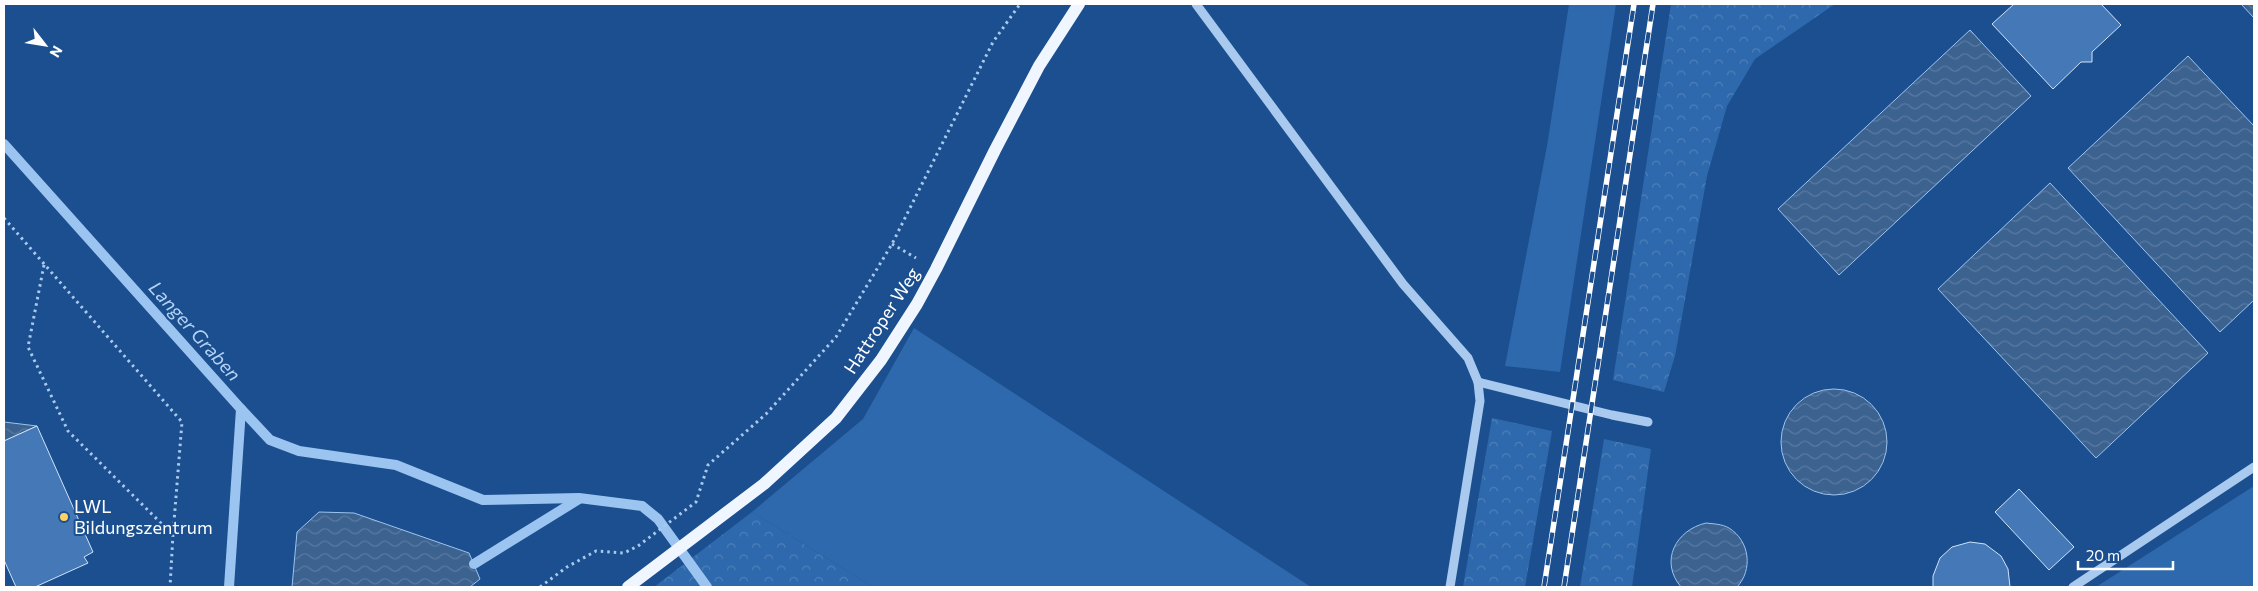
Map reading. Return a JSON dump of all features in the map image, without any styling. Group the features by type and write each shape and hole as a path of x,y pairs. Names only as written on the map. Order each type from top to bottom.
{"main road":[{"name":"Hattroper Weg","path":"628,587 764,484 836,418 881,360 917,304 936,269 1039,66 1080,4"}],"lane":[{"path":"1196,4 1403,284 1468,358 1478,382 1480,401 1450,587"},
{"path":"1478,382 1648,422"},
{"path":"2073,587 2254,467"}],"path":[{"path":"540,587 567,567 596,551 624,553 638,546 696,502 708,465 766,414 836,337 892,244 993,42 1020,4"},
{"path":"4,218 182,422 172,534 170,587"},
{"path":"44,265 28,347 68,432 172,534"}],"green space":[{"path":"1569,4 1616,4 1560,372 1505,366 1547,146"},
{"path":"1671,4 1835,4 1755,59 1727,106 1707,176 1675,356 1664,392 1613,380"},
{"path":"914,328 1311,587 873,587 752,512 863,419"},
{"path":"1492,418 1552,431 1525,587 1463,587"},
{"path":"1604,439 1651,449 1632,587 1580,587"},
{"path":"2254,486 2254,587 2096,587"},
{"path":"752,512 873,587 654,587"}],"water":[{"path":"2241,4 2254,4 2254,18"},
{"path":"1970,30 2031,96 1839,275 1778,209"},
{"path":"2188,56 2254,126 2254,300 2220,332 2068,168"},
{"path":"2050,183 2208,353 2096,458 1938,289"},
{"path":"1834,389 1854,393 1872,404 1883,422 1887,442 1883,462 1872,480 1854,491 1834,495 1814,491 1796,480 1785,462 1781,442 1785,422 1796,404 1814,393"},
{"path":"4,422 37,426 4,441"},
{"path":"319,512 354,513 469,553 480,579 470,587 292,587 297,532"},
{"path":"1706,523 1718,524 1729,528 1741,540 1745,548 1747,564 1742,580 1737,587 1681,587 1675,577 1671,567 1671,557 1679,539 1686,532"}],"building":[{"path":"2014,4 2101,4 2121,25 2092,52 2092,62 2081,62 2053,89 1992,24"},
{"path":"37,426 93,552 84,557 88,563 35,587 16,587 4,560 4,441"},
{"path":"2019,489 2074,547 2049,570 1995,512"},
{"path":"1970,542 1985,544 2001,556 2008,569 2010,587 1933,587 1933,576 1940,558 1952,547"}],"waterway":[{"name":"Langer Graben","path":"4,144 241,409 229,587"},
{"path":"241,409 270,440 299,451 396,465 483,500 579,498 642,506 658,519 707,587"},
{"path":"474,564 579,499"}],"railway":[{"path":"1544,587 1634,4"},
{"path":"1564,587 1653,4"}],"place":[{"name":"LWL Bildungszentrum","path":"64,517"}]}
